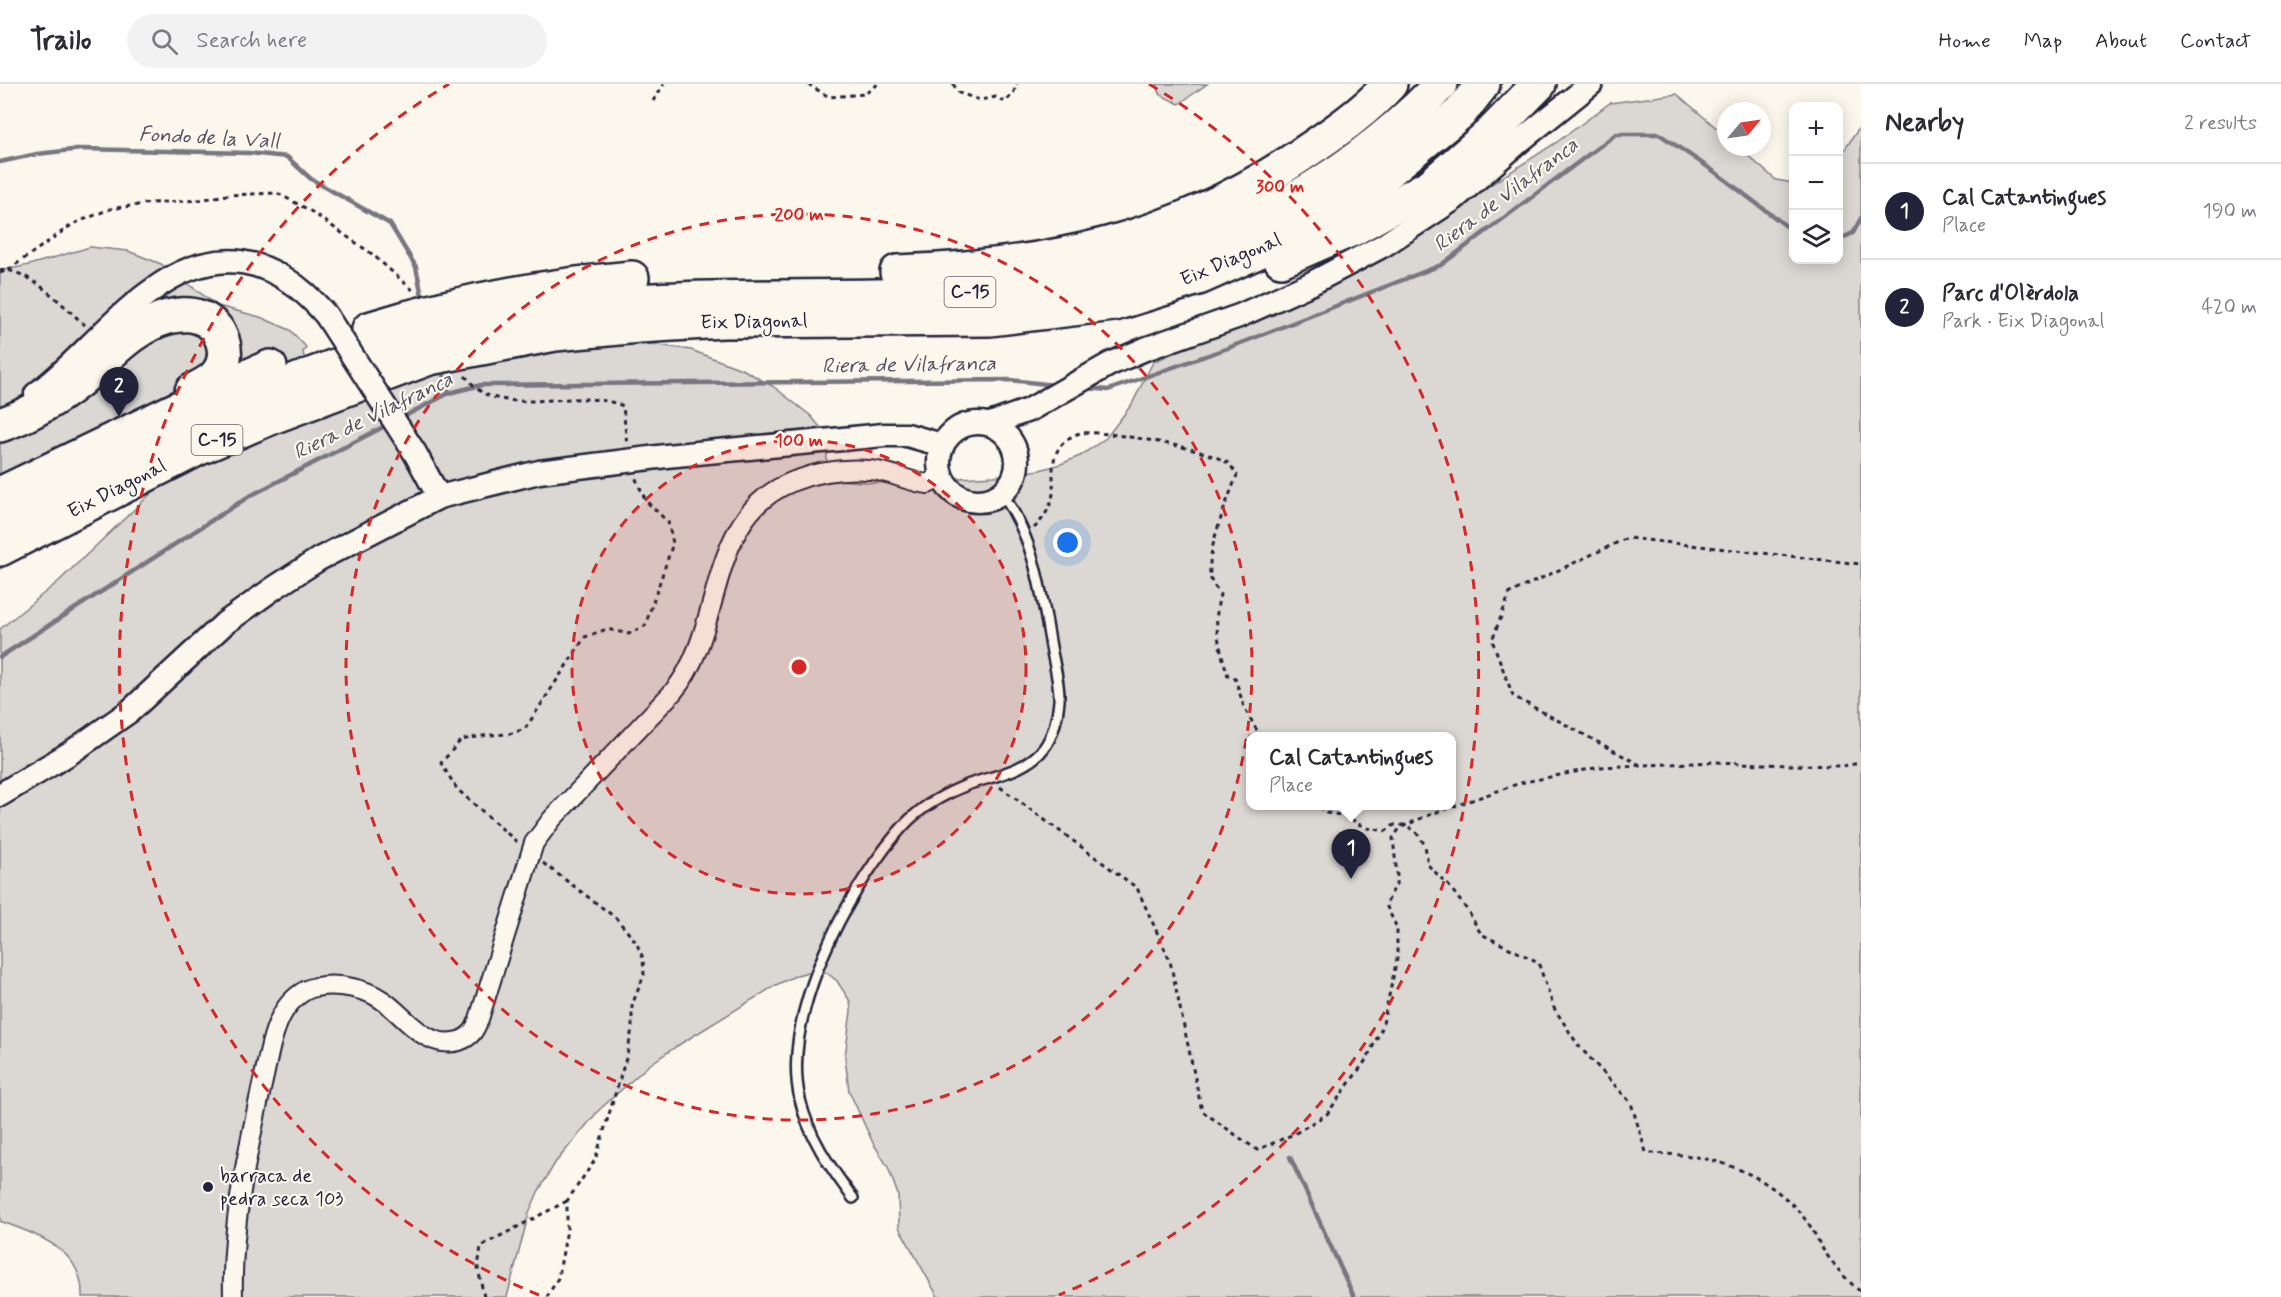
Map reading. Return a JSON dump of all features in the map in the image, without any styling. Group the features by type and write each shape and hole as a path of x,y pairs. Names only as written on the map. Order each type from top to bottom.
{"highway":[{"path":"0,494 227,385 366,330 413,315 524,290 580,283 655,277 759,273 886,272 984,268 1029,262 1096,248 1141,235 1244,190 1322,141 1390,84"},
{"name":"Eix Diagonal","path":"0,520 193,426 307,376 389,346 470,325 525,314 639,300 782,295 932,294 1008,289 1066,282 1149,263 1230,233 1305,194 1375,144 1442,84"},
{"name":"Eix Diagonal","path":"0,549 197,449 272,417 429,358 555,334 639,326 723,321 990,319 1114,304 1211,272 1275,243 1353,198 1460,113 1483,84"},
{"path":"1114,304 1142,306 1204,291 1354,228 1431,185 1491,133 1539,84"},
{"path":"0,425 24,417 55,399 125,341 159,320 192,315 208,321 221,335 224,345 224,355 219,372 208,382 130,431"}],"street":[{"path":"990,424 1008,436 1015,448 1017,462 1015,476 1002,494 992,499 979,502 965,500 954,494 941,476 938,459 942,445 956,429 969,423 990,424 1029,410 1110,364 1145,349 1239,316 1310,284 1384,245 1454,199 1520,141 1591,84"},
{"path":"0,417 54,380 149,292 164,282 193,267 225,261 260,266 277,273 304,291 326,315 415,453 439,497"},
{"path":"1015,448 1029,410"},
{"path":"0,795 70,753 130,711 225,623 274,588 319,559 439,497 539,472 628,460 884,435 906,435 942,445"},
{"path":"233,1297 241,1185 273,1036 283,1013 298,996 315,987 349,988 361,990 381,999 409,1024 434,1040 454,1042 473,1033 480,1019 530,853 539,835 686,674 698,649 731,540 743,518 767,495 782,486 807,477 844,470 878,471 907,481 928,484 941,476"}],"lane":[{"path":"853,1198 828,1163 808,1127 799,1097 796,1066 811,986 850,902 868,872 899,830 935,801 1027,763 1044,748 1054,726 1059,700 1045,612 1024,531 1015,511 1002,494"}],"path":[{"path":"653,101 664,84"},
{"path":"808,84 829,98 865,94 878,84"},
{"path":"953,84 959,93 980,100 996,97 1005,102 1013,94 1017,84"},
{"path":"0,272 8,270 73,224 110,209 227,195 277,193 309,210 372,254 417,294"},
{"path":"8,270 24,275 100,337"},
{"path":"464,374 484,394 507,401 595,399 609,400 623,406 628,460 646,501 668,522 673,543 645,626 629,634 607,629 585,637 525,729 509,735 488,735 460,740 441,763 457,789 530,853 616,918 636,942 643,958 644,975 632,1005 632,1029 627,1055 595,1160 567,1201 481,1246 478,1268 484,1297"},
{"path":"1024,531 1034,528 1042,520 1053,496 1052,468 1058,449 1067,439 1081,433 1143,438 1194,451 1228,464 1237,475 1218,526 1211,559 1211,580 1220,595 1215,612 1220,647 1228,676 1235,678 1244,707 1258,732"},
{"path":"1641,765 1513,696 1492,640 1510,593 1627,538 1861,564"},
{"path":"1456,806 1520,783 1600,767 1715,762 1810,766 1861,763"},
{"path":"988,778 1137,888 1170,961 1202,1111 1257,1150 1294,1134 1327,1114 1366,1060 1382,1028 1397,959 1397,927 1386,905 1396,884 1397,876 1393,838 1396,832 1406,825 1444,810"},
{"path":"1323,810 1326,813 1348,816 1367,828 1386,831 1394,825 1406,825 1423,839 1428,865 1462,903 1481,934 1538,962 1554,1008 1578,1045 1630,1102 1646,1152 1665,1156 1681,1155 1727,1164 1751,1173 1788,1200 1808,1223 1824,1251 1861,1292"},
{"path":"547,1297 558,1278 567,1230 567,1201"}],"shaded area":[{"path":"1157,84 1207,84 1179,104 1159,94"},
{"path":"1677,94 1717,128 1717,156 1748,156 1776,180 1789,182 1789,264 1843,264 1843,152 1861,125 1861,1297 938,1297 899,1227 898,1195 888,1167 873,1143 849,1091 845,1057 851,1011 850,1001 837,981 827,973 816,970 797,975 776,985 677,1046 649,1065 599,1110 555,1163 538,1192 529,1213 507,1297 82,1297 81,1281 67,1256 56,1246 43,1239 0,1221 0,629 59,581 183,463 300,395 590,343 658,345 691,350 744,370 774,387 811,416 825,433 828,443 826,469 830,477 839,480 874,483 994,476 1040,470 1080,456 1106,438 1132,404 1153,362 1220,333 1274,315 1326,283 1363,267 1557,142 1610,103"},
{"path":"90,247 128,251 161,264 218,306 260,317 290,330 306,347 303,352 305,362 49,540 0,569 0,271"}],"waterway":[{"name":"Riera de Vilafranca","path":"1087,388 1108,390 1228,348 1441,265 1616,134 1659,134 1715,172 1789,228"},
{"name":"Fondo de la Vall","path":"0,162 37,154 81,149 249,153 287,157 311,179 390,224 416,267 422,296"},
{"name":"Riera de Vilafranca","path":"1843,238 1853,233 1861,218"},
{"name":"Fondo de la Vall","path":"443,373 449,393"},
{"name":"Riera de Vilafranca","path":"399,419 449,393 481,385 1010,380 1055,385"},
{"name":"Riera de Vilafranca","path":"0,657 248,497 389,424"},
{"path":"1290,1157 1354,1297"}],"place":[{"name":"Parc d'Olèrdola","path":"119,417"},
{"name":"Cal Catantingues","path":"1351,879"},
{"name":"barraca de pedra seca 103","path":"208,1187"}]}
